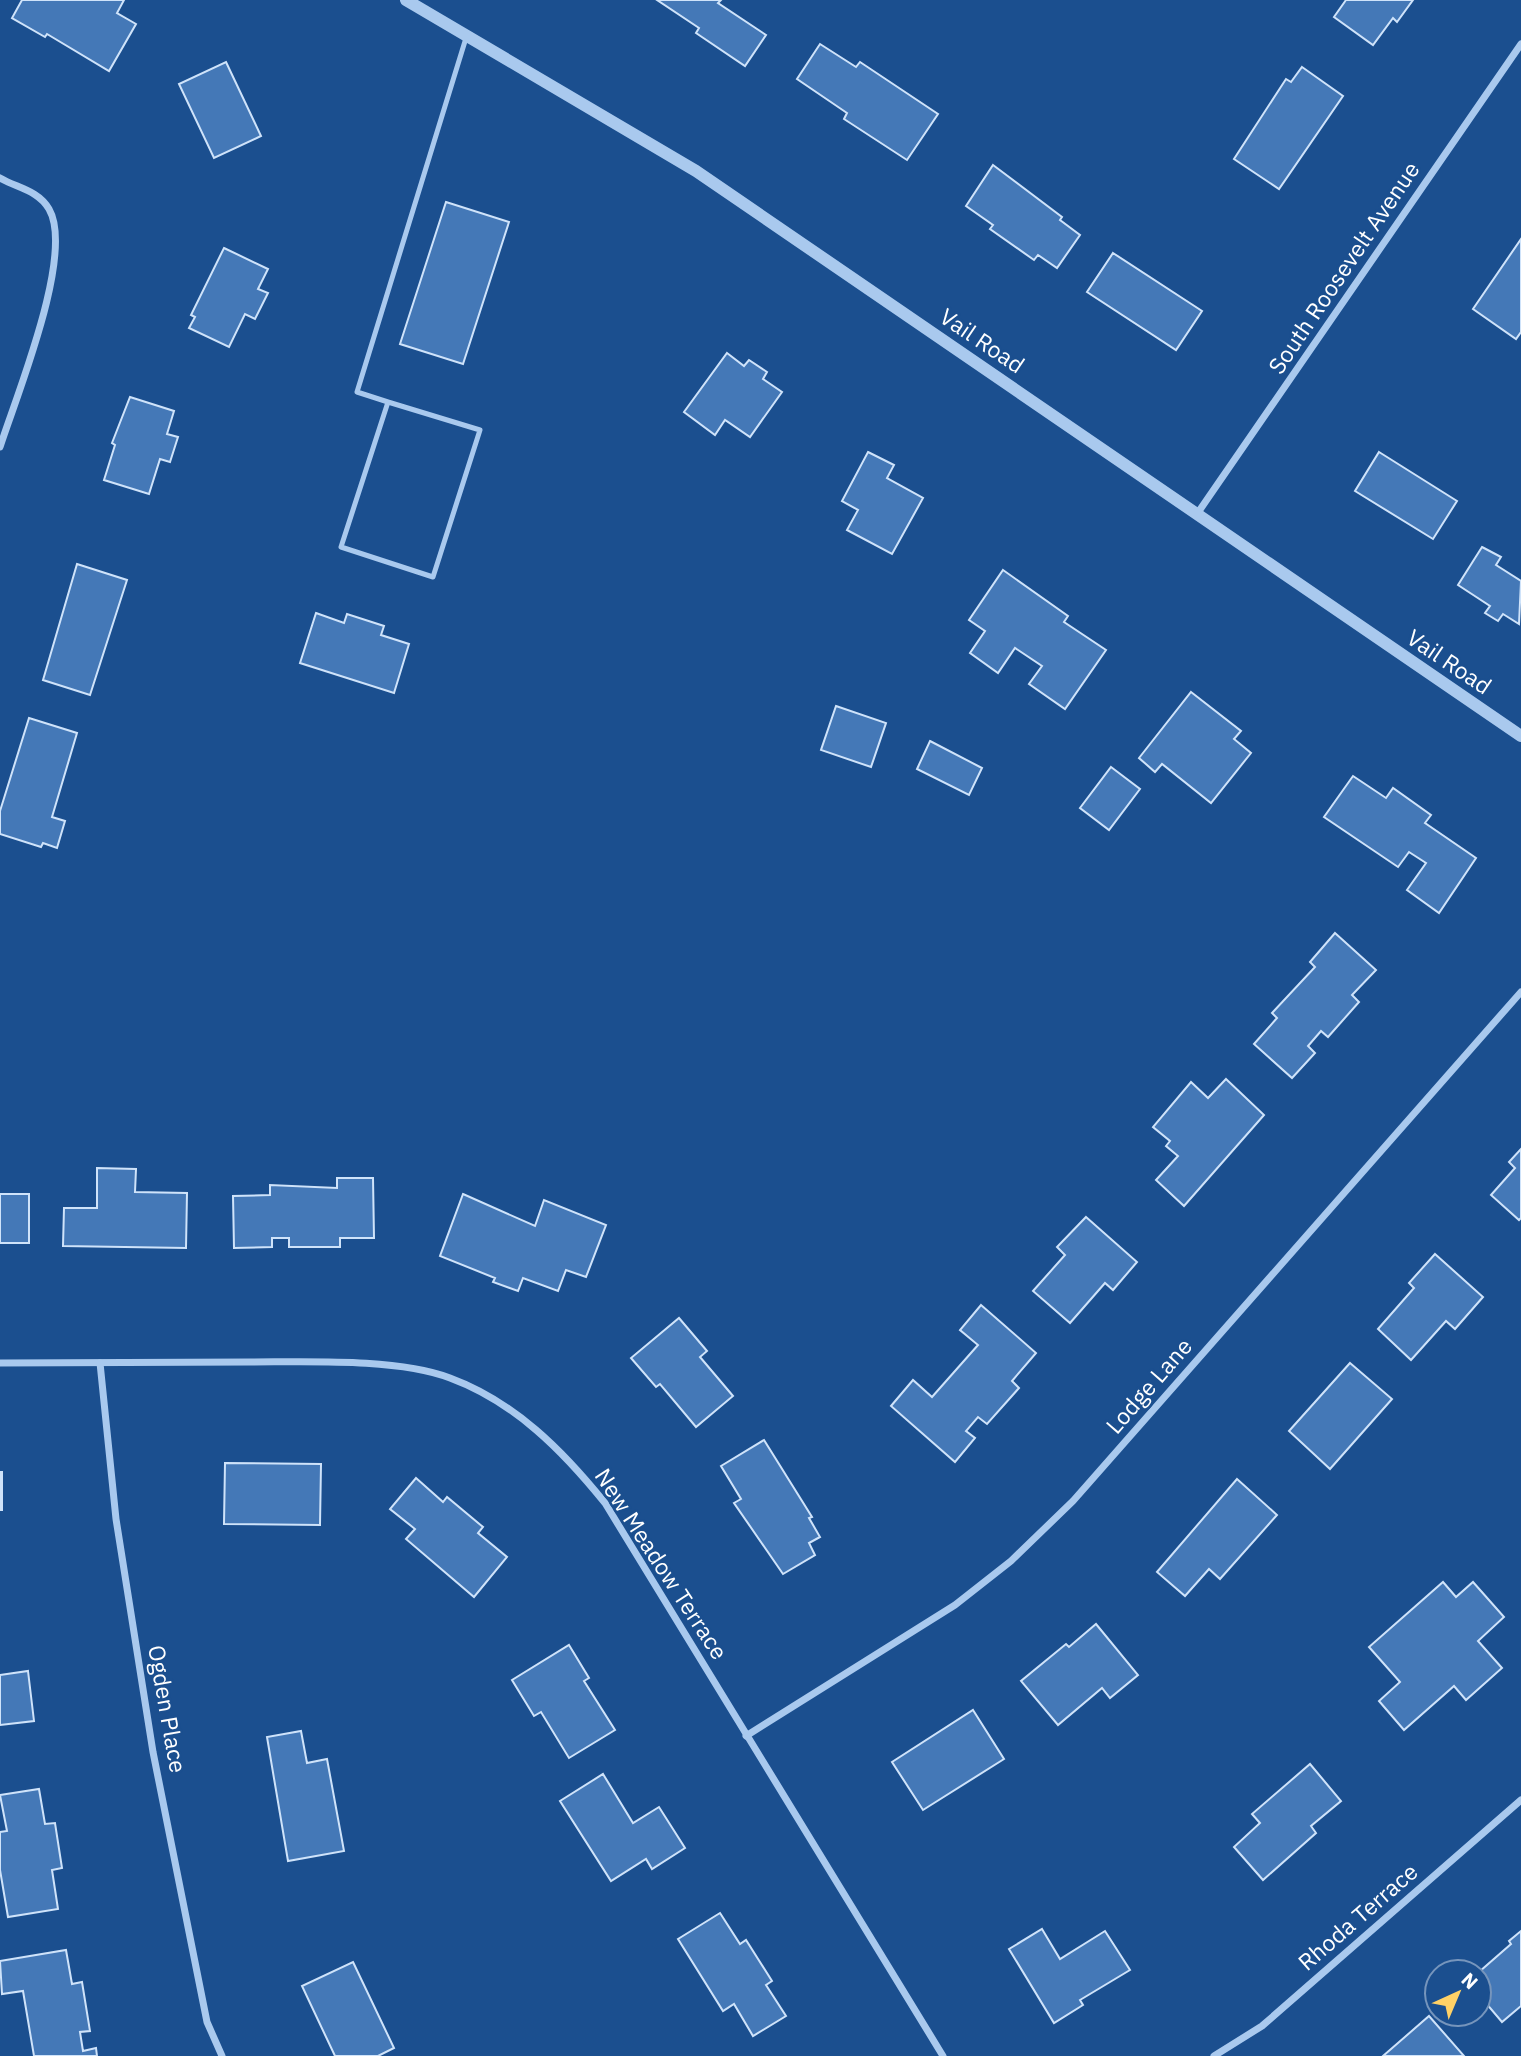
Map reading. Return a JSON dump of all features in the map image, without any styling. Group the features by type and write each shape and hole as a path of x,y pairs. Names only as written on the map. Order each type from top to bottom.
{"street":[{"name":"Vail Road","path":"406,0 696,171 1521,736"},
{"name":"South Roosevelt Avenue","path":"1197,514 1521,44"},
{"path":"0,178 30,191 48,208 57,231 52,281 0,447"},
{"name":"Lodge Lane","path":"746,1735 956,1605 1011,1561 1073,1501 1521,992"},
{"name":"New Meadow Terrace","path":"0,1363 334,1362 427,1371 450,1378 496,1400 555,1447 605,1503 943,2056"},
{"name":"Ogden Place","path":"100,1363 116,1519 153,1752 207,2022 222,2056"},
{"name":"Rhoda Terrace","path":"1214,2056 1262,2026 1521,1800"}],"lane":[{"path":"388,402 341,547 433,577 480,430 357,392 467,35"}],"building":[{"path":"22,0 124,0 117,13 136,24 109,71 47,34 45,37 12,18"},
{"path":"657,0 721,0 718,3 766,35 745,66 696,33 699,28"},
{"path":"1346,0 1413,0 1397,22 1393,18 1373,45 1334,17"},
{"path":"820,44 856,67 860,62 938,114 907,160 844,119 847,113 797,79"},
{"path":"226,62 261,136 214,158 179,84"},
{"path":"1302,67 1343,96 1279,189 1234,159 1286,79 1291,82"},
{"path":"993,165 1062,217 1060,220 1080,235 1057,268 1038,255 1034,260 990,229 993,225 966,206"},
{"path":"446,202 509,222 463,364 400,344"},
{"path":"1521,239 1521,332 1516,339 1473,309"},
{"path":"224,248 268,269 258,289 268,293 255,319 245,314 229,347 189,328 195,317 191,315"},
{"path":"1113,253 1202,311 1176,350 1087,292"},
{"path":"727,353 744,366 749,360 767,372 763,379 782,392 750,437 725,420 715,435 684,412"},
{"path":"130,397 174,411 167,434 178,437 170,462 160,459 149,494 104,480 115,445 112,443"},
{"path":"868,452 894,465 887,478 923,498 892,554 847,530 858,510 842,501"},
{"path":"1379,452 1457,501 1433,539 1355,491"},
{"path":"1482,547 1501,557 1496,565 1521,581 1519,624 1503,614 1498,621 1485,613 1490,606 1458,585"},
{"path":"77,564 127,580 90,695 43,680"},
{"path":"1003,570 1068,616 1064,622 1106,650 1065,709 1029,684 1042,666 1015,648 998,673 970,653 985,631 969,620"},
{"path":"316,613 344,623 347,614 384,626 381,635 409,644 394,693 300,663"},
{"path":"1191,692 1241,731 1234,739 1251,753 1211,803 1162,764 1155,772 1139,758"},
{"path":"836,706 886,723 871,767 821,750"},
{"path":"29,718 77,733 52,817 65,821 57,848 43,843 41,847 0,834 0,811"},
{"path":"930,741 982,768 969,795 917,769"},
{"path":"1111,767 1140,789 1109,830 1080,808"},
{"path":"1353,776 1386,798 1393,788 1431,815 1425,823 1476,858 1439,913 1407,890 1426,863 1409,852 1398,867 1324,817"},
{"path":"1335,933 1376,970 1352,995 1359,1002 1328,1037 1321,1031 1308,1046 1315,1053 1292,1078 1254,1044 1277,1018 1272,1013 1315,967 1310,962"},
{"path":"1226,1079 1264,1115 1184,1206 1156,1180 1178,1156 1166,1146 1170,1141 1153,1127 1191,1082 1208,1098"},
{"path":"1521,1149 1519,1220 1491,1195 1515,1168 1509,1162"},
{"path":"97,1168 136,1169 135,1192 187,1193 186,1248 63,1246 64,1208 97,1208"},
{"path":"337,1178 373,1178 374,1238 340,1238 340,1247 289,1247 289,1238 272,1238 272,1247 234,1248 233,1196 270,1195 270,1185 337,1188"},
{"path":"0,1194 29,1194 29,1243 0,1243"},
{"path":"463,1194 535,1226 544,1200 606,1225 586,1277 566,1270 558,1291 523,1278 518,1291 493,1282 495,1278 440,1256"},
{"path":"1086,1217 1137,1262 1113,1290 1105,1283 1070,1323 1033,1291 1065,1255 1057,1247"},
{"path":"1435,1254 1483,1297 1455,1329 1446,1321 1411,1360 1378,1329 1414,1288 1409,1283"},
{"path":"981,1305 1036,1353 1012,1381 1019,1388 987,1424 978,1417 966,1431 975,1438 955,1462 891,1406 913,1380 932,1397 978,1345 960,1330"},
{"path":"679,1318 707,1351 700,1357 733,1396 696,1427 660,1384 656,1387 631,1358"},
{"path":"1350,1363 1392,1399 1330,1469 1289,1431"},
{"path":"764,1440 812,1517 809,1518 820,1537 809,1543 815,1555 783,1574 734,1503 741,1499 721,1466"},
{"path":"225,1463 321,1464 320,1525 224,1524"},
{"path":"2,1472 2,1510 0,1510"},
{"path":"416,1478 443,1502 447,1497 483,1527 478,1533 507,1557 474,1597 406,1539 415,1529 390,1509"},
{"path":"1237,1479 1277,1515 1220,1579 1209,1569 1185,1596 1157,1572"},
{"path":"1443,1582 1456,1597 1473,1582 1504,1617 1478,1641 1502,1668 1466,1700 1454,1686 1404,1730 1379,1701 1400,1682 1369,1647"},
{"path":"1096,1624 1138,1675 1110,1698 1102,1688 1058,1725 1021,1681 1066,1644 1069,1647"},
{"path":"569,1645 589,1678 584,1681 615,1730 569,1758 541,1712 534,1716 512,1680"},
{"path":"28,1671 34,1721 0,1725 0,1675"},
{"path":"973,1710 1004,1759 923,1810 892,1762"},
{"path":"301,1731 307,1763 327,1759 344,1851 288,1861 267,1737"},
{"path":"1310,1764 1341,1801 1311,1826 1316,1833 1263,1880 1234,1847 1260,1823 1252,1814"},
{"path":"603,1774 633,1823 659,1807 685,1848 652,1869 646,1859 611,1881 560,1801"},
{"path":"39,1789 45,1824 55,1823 62,1868 52,1870 58,1909 8,1917 0,1870 0,1832 7,1831 0,1795"},
{"path":"720,1913 740,1944 746,1940 772,1981 766,1985 786,2016 753,2036 734,2004 723,2011 678,1939"},
{"path":"1042,1929 1060,1959 1105,1931 1130,1970 1080,2000 1083,2005 1054,2023 1009,1949"},
{"path":"1521,1931 1521,2006 1502,2022 1493,2011 1493,1960 1511,1944 1509,1941"},
{"path":"66,1950 72,1984 82,1982 90,2031 80,2032 83,2051 96,2048 97,2056 34,2056 23,1991 2,1994 0,1961"},
{"path":"353,1962 394,2048 378,2056 335,2056 302,1986"},
{"path":"1423,2021 1423,2028 1440,2028 1464,2056 1383,2056"}]}
